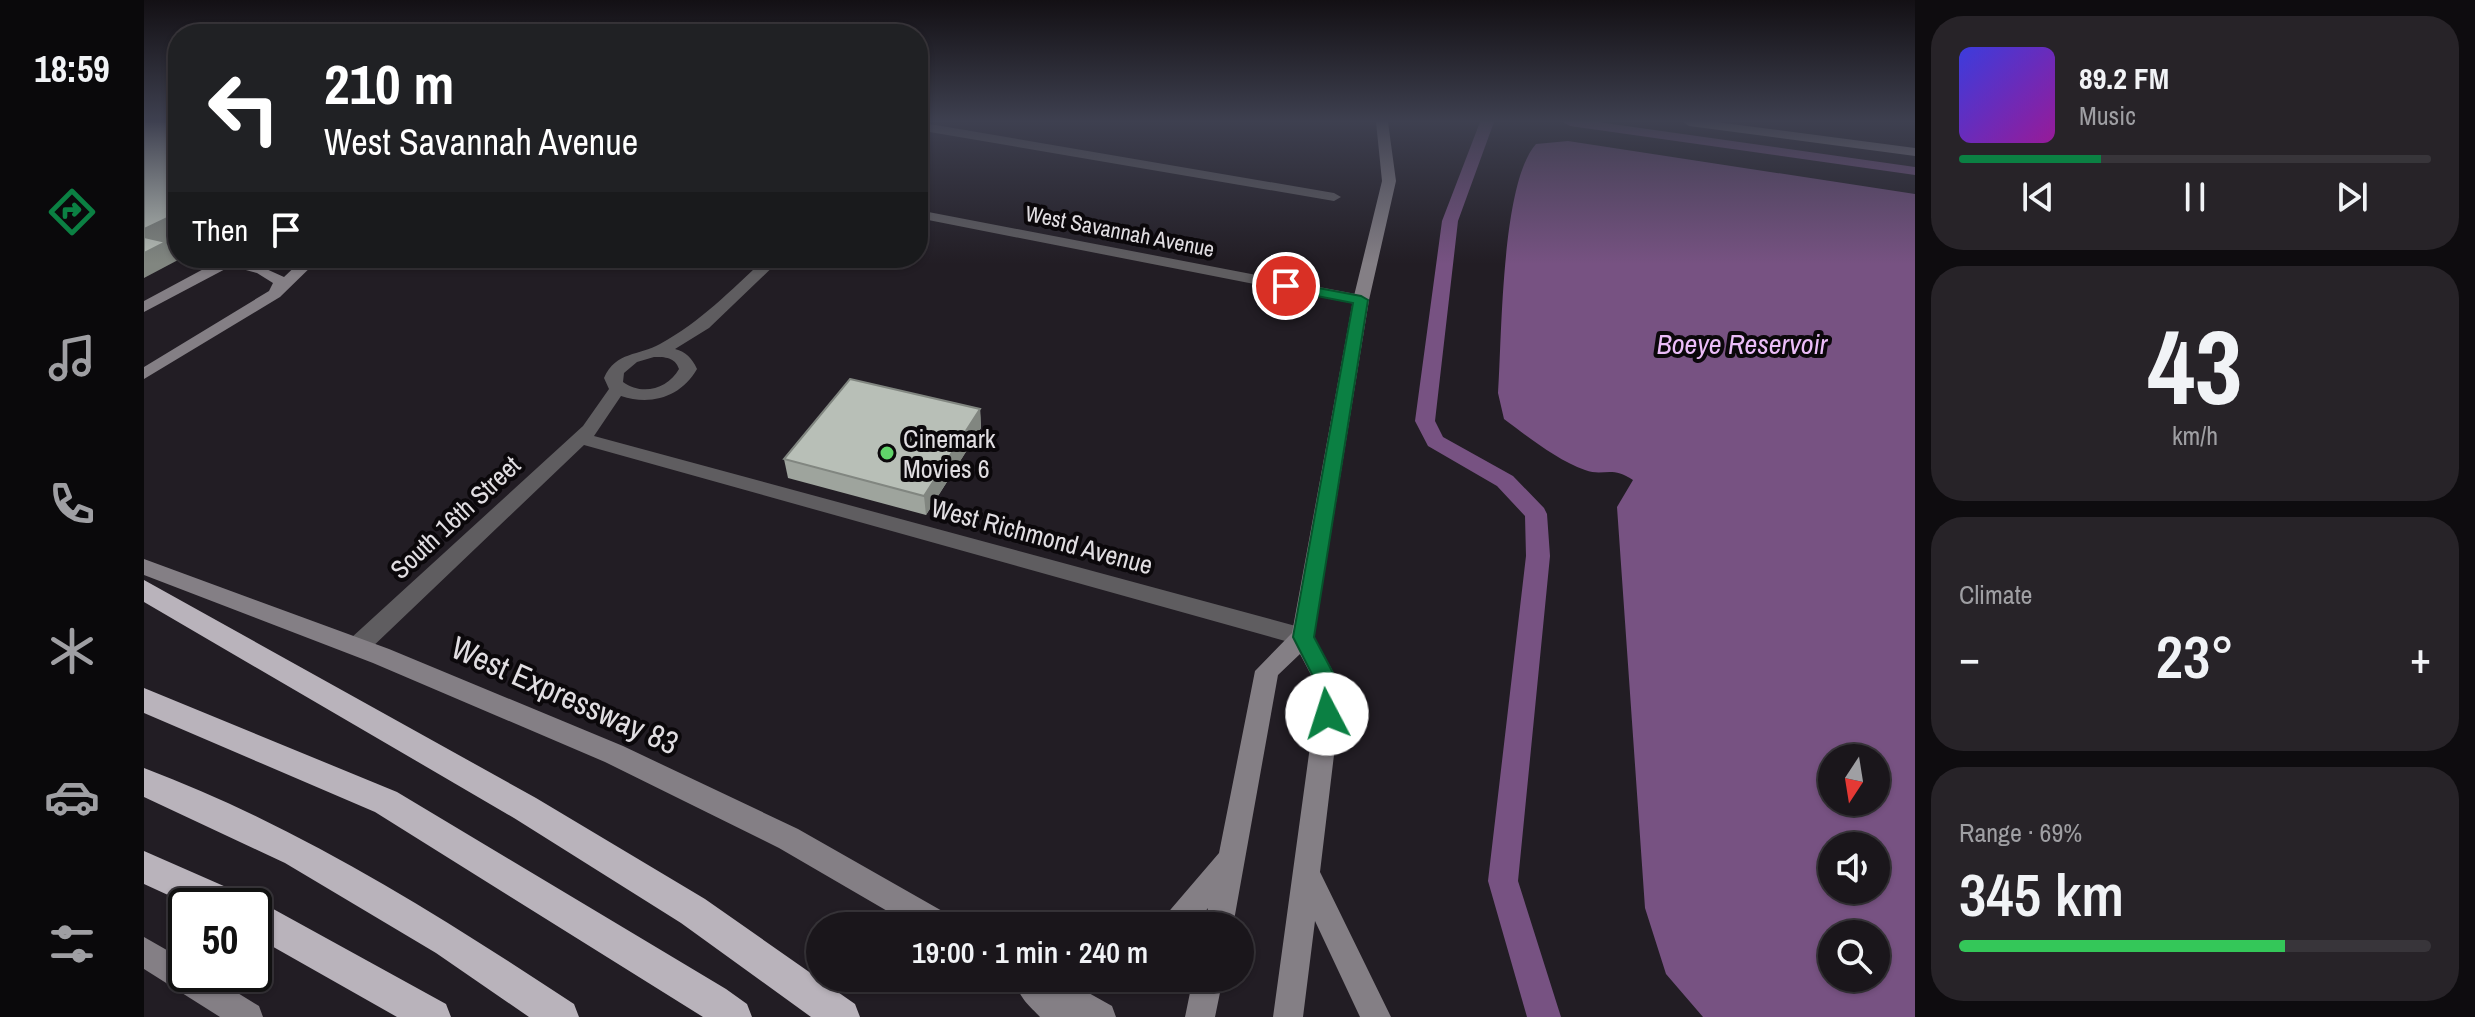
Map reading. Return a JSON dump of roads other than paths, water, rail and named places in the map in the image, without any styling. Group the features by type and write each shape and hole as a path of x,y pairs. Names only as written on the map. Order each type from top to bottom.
{"highway":[{"path":"144,590 525,808 693,911 842,1017"},
{"path":"144,700 386,802 734,1017"},
{"path":"144,782 297,852 448,941 561,1017"},
{"path":"144,867 190,888"},
{"path":"272,927 433,1017"}],"main road":[{"path":"1222,912 1267,671 1303,637 1361,300 1389,181 1388,169"},
{"path":"144,307 217,268"},
{"path":"254,268 281,281 275,294"},
{"path":"144,374 275,294 302,268"},
{"name":"West Expressway 83","path":"144,567 359,645 650,770 768,828 916,912"},
{"path":"1288,1017 1330,688 1303,637"},
{"path":"1187,912 1233,857"},
{"path":"1308,876 1376,1017"},
{"path":"144,952 248,1017"},
{"path":"1037,992 1061,1017"},
{"path":"1057,992 1101,1017"},
{"path":"1200,1017 1205,992"}],"street":[{"path":"1173,169 1334,197"},
{"name":"West Savannah Avenue","path":"928,216 1361,300"},
{"path":"659,352 703,325 764,268"},
{"path":"684,359 702,333 703,325"},
{"path":"659,352 684,359 688,369 680,381 662,391 629,393 618,388 613,378 622,364 642,354 659,352"},
{"path":"584,434 618,388"},
{"path":"584,434 645,394"},
{"name":"West Richmond Avenue","path":"584,434 1303,637"},
{"name":"South 16th Street","path":"359,645 584,434"}],"water":[{"name":"Boeye Reservoir","path":"1522,169 1754,169 1915,194 1915,1017 1703,1017 1666,974 1645,908 1617,507 1633,480 1619,473 1574,466 1504,419 1498,393 1510,225"}],"waterway":[{"path":"1469,169 1450,221 1425,421 1435,441 1505,481 1536,514 1538,556 1503,881 1544,1017"},
{"path":"1904,169 1915,171"}],"place":[{"name":"Cinemark Movies 6","path":"887,453"}]}
